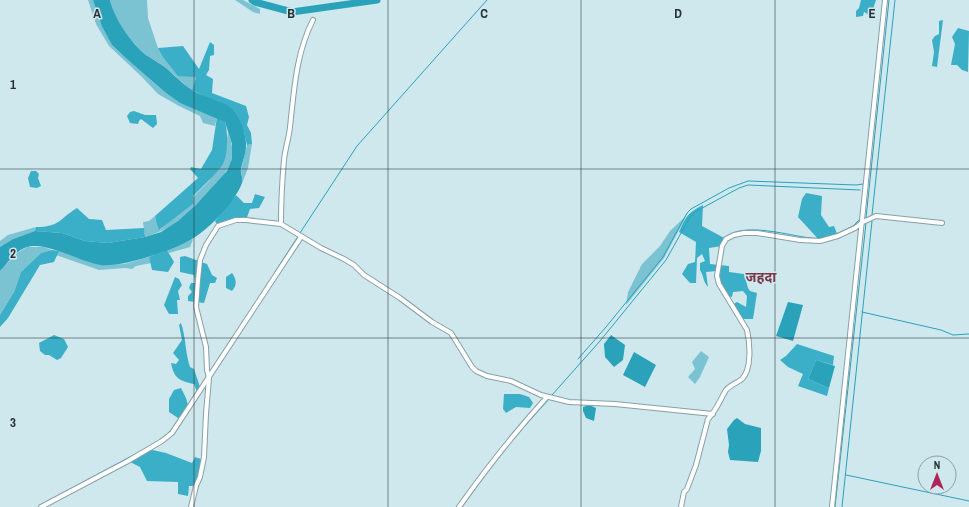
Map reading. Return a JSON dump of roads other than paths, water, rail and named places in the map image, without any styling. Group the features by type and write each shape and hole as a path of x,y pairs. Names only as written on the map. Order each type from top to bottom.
{"street":[{"path":"832,507 863,222 885,0"},
{"path":"281,224 280,206 284,159 290,128 293,95 298,65 308,29 313,20"},
{"path":"681,507 684,492 687,489 696,465 708,419 713,414 727,388 746,374 748,367 749,339 747,330 719,284 717,276 722,246 726,239 734,235 744,233 757,233 800,240 820,241 838,236 876,216 942,223"},
{"path":"192,507 204,457 209,378 206,347 196,307 200,260 206,245 218,226 236,220 281,224 354,265 364,275 400,298 432,322 451,333 472,367 476,371 487,376 511,381 547,397 569,402 586,404 615,404 713,414"},
{"path":"41,507 162,441 172,433 301,236"},
{"path":"459,507 484,472 522,424 547,397"}],"waterway":[{"path":"252,0 292,12 377,0"},
{"path":"300,233 357,146 487,0"},
{"path":"866,218 889,0"},
{"path":"872,215 895,0"},
{"path":"578,359 663,257 687,213 691,209 729,188 748,181 863,184"},
{"path":"552,395 600,341 666,260 690,217 695,212 739,188 748,185 860,190"},
{"path":"832,236 853,226 860,219"},
{"path":"842,507 872,221"},
{"path":"835,507 866,223"},
{"path":"719,247 725,238 734,232 746,230 760,230 801,237 827,237"},
{"path":"275,272 297,238"},
{"path":"862,312 941,330 953,335 969,334"},
{"path":"513,439 549,399"},
{"path":"63,493 154,444 173,428"},
{"path":"846,475 969,501"},
{"path":"462,507 483,478"}],"district":[{"name":"जहदा","path":"761,277"}]}
